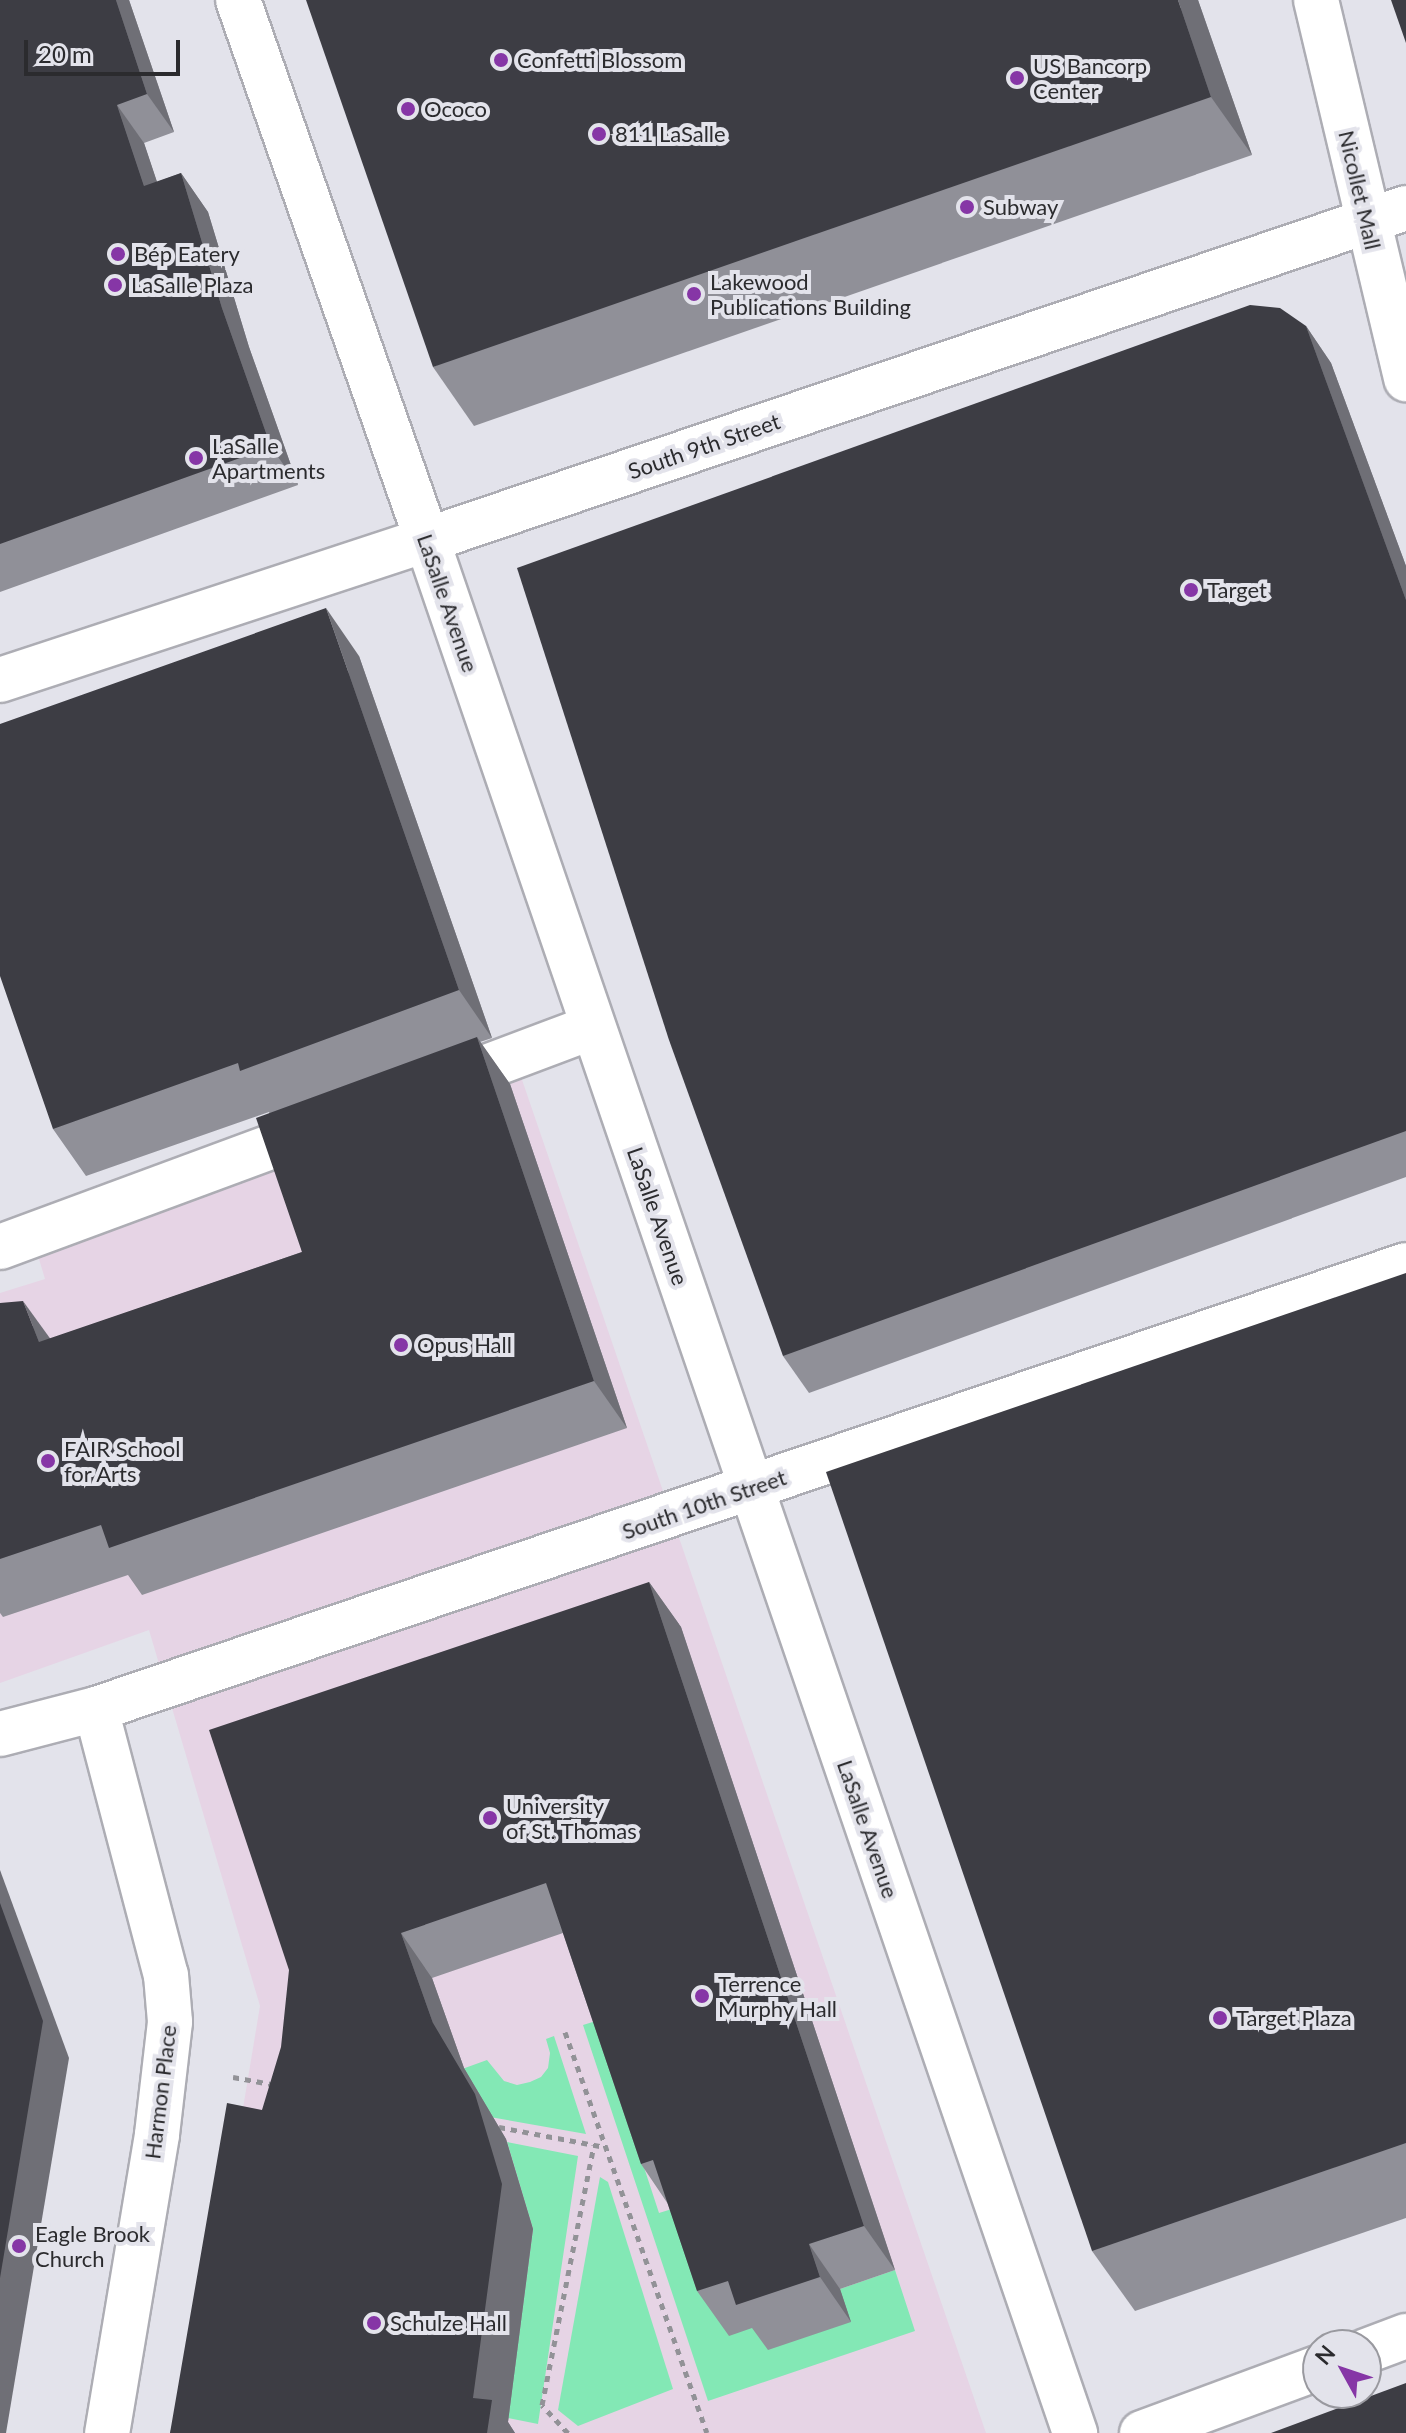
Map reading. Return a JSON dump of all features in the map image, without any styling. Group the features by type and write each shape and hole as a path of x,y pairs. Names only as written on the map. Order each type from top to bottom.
{"street":[{"name":"LaSalle Avenue","path":"238,0 427,540 1075,2433"},
{"name":"Nicollet Mall","path":"1316,0 1386,215 1406,379"},
{"name":"South 9th Street","path":"0,680 427,540 1386,215"},
{"path":"400,1099 593,1027"},
{"path":"0,1247 357,1115"},
{"name":"South 10th Street","path":"0,1734 96,1709 1406,1265"},
{"name":"Harmon Place","path":"96,1709 166,1975 170,2022 159,2120 107,2433"},
{"path":"1382,2345 1406,2336"},
{"path":"1142,2433 1302,2374"}],"path":[{"path":"565,2032 707,2433"},
{"path":"233,2077 281,2086"},
{"path":"499,2127 606,2147"},
{"path":"568,2433 542,2405 594,2145"}],"shaded area":[{"name":"University of St. Thomas","path":"519,1071 986,2433 189,2433 260,2006 149,1630 0,1683 0,1293 45,1279 36,1249"}],"green space":[{"path":"596,2021 659,2213 685,2205 840,2289 895,2270 915,2331 708,2401 583,2025"},
{"path":"554,2036 586,2134 382,2098 487,2060 504,2081 517,2085 530,2082 541,2077 548,2068 550,2053 546,2039"},
{"path":"507,2142 578,2156 538,2424 508,2418 533,2229"},
{"path":"600,2177 608,2182 673,2389 578,2426 558,2410"}],"building":[{"name":"LaSalle Plaza","path":"0,0 116,0 147,94 117,105 144,186 181,173 222,308 271,447 0,544"},
{"path":"306,0 1178,0 1211,97 433,367"},
{"path":"1391,0 1406,0 1406,43"},
{"path":"1250,305 1280,308 1306,326 1406,600 1406,1131 783,1356 669,1040 517,568"},
{"path":"326,608 459,990 240,1071 238,1063 53,1129 0,976 0,724"},
{"name":"Opus Hall","path":"477,1037 594,1381 109,1548 101,1525 0,1559 0,1303 23,1301 39,1342 302,1252 256,1118"},
{"name":"Target Plaza","path":"1406,1273 1406,2143 1092,2251 826,1472"},
{"path":"649,1582 864,2226 809,2244 820,2277 736,2305 728,2281 697,2291 653,2160 641,2164 546,1883 401,1933 433,2023 475,2094 502,2184 473,2398 492,2400 487,2433 170,2433 227,2103 262,2110 281,2047 289,1970 209,1730"},
{"path":"0,1903 43,2021 0,2278"},
{"path":"1406,2383 1406,2433 1271,2433 1336,2409 1382,2409 1382,2392"}],"place":[{"name":"Confetti Blossom","path":"501,60"},
{"name":"US Bancorp Center","path":"1017,78"},
{"name":"Ococo","path":"408,109"},
{"name":"811 LaSalle","path":"599,134"},
{"name":"Subway","path":"967,207"},
{"name":"Bép Eatery","path":"118,254"},
{"name":"LaSalle Plaza","path":"115,285"},
{"name":"Lakewood Publications Building","path":"694,294"},
{"name":"LaSalle Apartments","path":"196,458"},
{"name":"Target","path":"1191,590"},
{"name":"Opus Hall","path":"401,1345"},
{"name":"FAIR School for Arts","path":"48,1461"},
{"name":"University of St. Thomas","path":"490,1818"},
{"name":"Terrence Murphy Hall","path":"702,1996"},
{"name":"Target Plaza","path":"1220,2018"},
{"name":"Eagle Brook Church","path":"19,2246"},
{"name":"Schulze Hall","path":"374,2323"}]}
